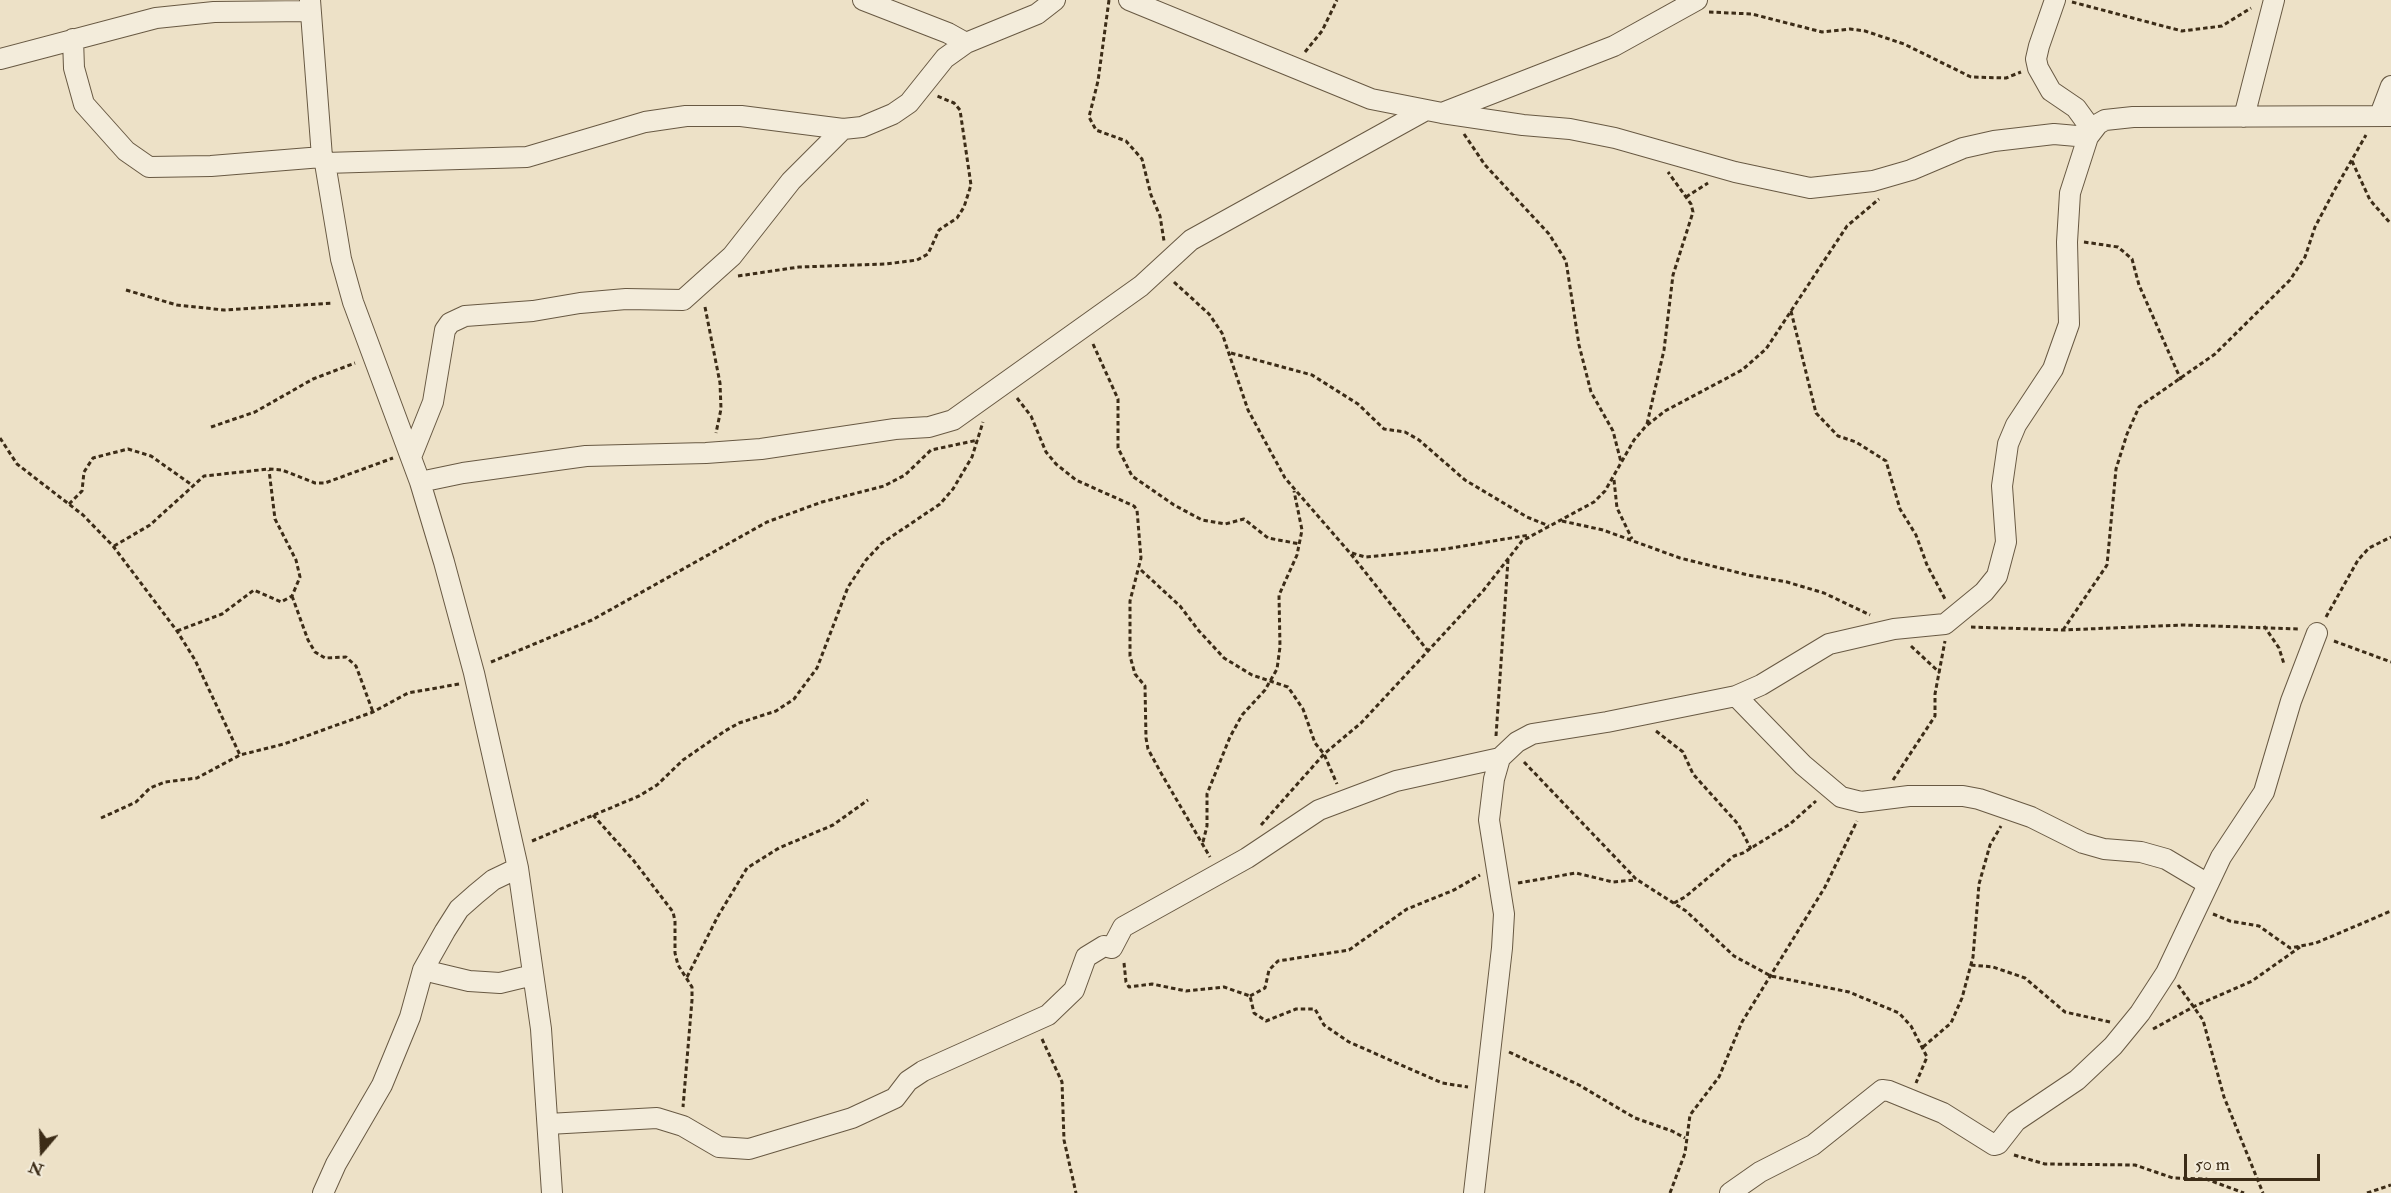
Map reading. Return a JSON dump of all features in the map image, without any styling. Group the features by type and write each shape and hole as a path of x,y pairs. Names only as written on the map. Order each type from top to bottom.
{"street":[{"path":"863,0 948,33 966,43"},
{"path":"73,39 74,68 84,104 126,150 149,166 211,166 323,160 527,157 645,122 686,116 741,116 843,129 862,127 893,114 909,103 945,58 966,43 1037,14 1055,0"},
{"path":"1129,0 1371,99 1523,126 1570,129 1656,148 1764,180 1810,189 1873,181 1911,170 1963,148 1994,141 2054,134 2090,134"},
{"path":"2055,0 2036,59 2044,82 2051,92 2076,108 2090,134"},
{"path":"2244,117 2264,3"},
{"path":"420,482 462,473 586,456 706,453 805,444 895,429 929,428 953,420 1141,286 1163,263 1191,240 1442,113 1614,46 1689,5"},
{"path":"0,59 156,18 310,6 323,160 341,259 353,302 420,482 475,677 516,858 533,975 548,1124 552,1193"},
{"path":"548,1124 657,1119 683,1126 707,1142 732,1148 766,1145 807,1133 887,1103 895,1098 908,1081 923,1071 1034,1022 1062,1004 1074,990 1086,957 1104,946 1112,948 1123,927 1139,915 1196,888 1319,810 1348,797 1396,781 1501,755 1532,734 1736,696 1761,685 1829,644 1949,621 1984,592 1997,576 2002,562 2006,542 2002,486 2008,444 2016,425 2053,369 2069,324 2067,230 2070,193 2090,134 2105,120 2133,117 2386,115 2391,86"},
{"path":"410,455 433,402 446,330 456,318 626,299 683,300 748,239 791,181 843,129"},
{"path":"1730,1193 1760,1172 1813,1145 1874,1095 1889,1091 1943,1113 1994,1145 2001,1142 2016,1121 2077,1080 2124,1032 2166,973 2199,908 2221,857 2264,792 2310,627"},
{"path":"1736,696 1785,748 1837,794 1852,801 1910,796 1963,796 2008,808 2083,843 2104,849 2141,852 2166,860 2208,884"},
{"path":"1474,1193 1497,1003 1504,914 1489,820 1494,779 1501,755"},
{"path":"323,1193 336,1164 382,1085 413,1008 423,970 459,909 516,858"},
{"path":"423,970 469,981 500,983 533,975"}],"path":[{"path":"1108,0 1098,81 1089,117 1096,130 1126,141 1142,159 1151,195 1160,216 1163,263 1183,292 1209,314 1222,333 1231,353 1248,410 1294,490 1350,553 1428,651"},
{"path":"1291,66 1314,44 1331,17 1337,0"},
{"path":"2066,0 2182,31 2222,26 2264,3"},
{"path":"1689,5 1752,14 1822,32 1850,29 1865,31 1904,44 1971,77 2006,78 2021,72 2036,59"},
{"path":"706,453 716,437 721,409 707,279 799,267 886,264 916,260 928,254 939,230 957,218 964,207 971,185 960,110 954,103 923,88"},
{"path":"1442,113 1549,234 1566,261 1579,345 1591,392 1613,431 1621,464"},
{"path":"2063,630 2107,565 2116,469 2134,417 2149,398 2181,380 2215,354 2290,280 2299,268 2315,227 2352,161 2386,115"},
{"path":"1646,426 1664,350 1673,275 1693,212 1691,204 1675,182 1656,148"},
{"path":"2352,161 2370,200 2391,224"},
{"path":"1255,833 1323,754 1366,717 1428,651 1509,559 1522,541 1594,502 1613,478 1634,440 1646,426 1665,411 1742,370 1755,360 1774,339 1790,309 1847,226 1885,193"},
{"path":"2067,230 2089,244 2118,247 2132,259 2139,285 2181,380"},
{"path":"126,290 177,305 224,310 353,302"},
{"path":"1670,1193 1685,1153 1685,1138 1690,1115 1719,1077 1742,1022 1825,886 1857,820 1875,800 1932,721 1949,621 1916,536 1900,509 1887,461 1856,442 1838,436 1816,413 1790,309"},
{"path":"1085,326 1118,399 1118,448 1132,476 1174,505 1202,520 1225,524 1244,519 1268,538 1300,544"},
{"path":"1231,353 1312,375 1358,404 1384,429 1405,432 1419,440 1465,480 1527,517 1549,526"},
{"path":"211,427 255,412 313,379 374,358"},
{"path":"1011,380 1016,397 1031,416 1046,452 1056,464 1076,480 1134,506 1137,510 1140,569 1130,601 1130,656 1135,674 1145,687 1148,749 1212,860"},
{"path":"516,858 593,815 639,796 657,785 683,760 739,723 776,711 794,699 818,668 848,586 866,560 896,531 940,504 953,489 972,458 988,397"},
{"path":"0,438 5,450 17,464 69,504 114,546 177,631 195,660 240,755"},
{"path":"101,818 136,802 150,788 165,782 197,778 240,755 284,744 373,712 408,693 475,677 517,649 565,633 592,620 767,522 822,502 884,486 905,475 931,450 978,440"},
{"path":"69,504 82,492 84,472 93,458 128,449 151,456 192,485"},
{"path":"114,546 150,525 204,476 269,469 282,470 315,483 325,483 410,455"},
{"path":"177,631 222,614 254,590 281,602 292,596 300,577 296,560 275,519 269,469"},
{"path":"1613,478 1617,508 1633,540"},
{"path":"1202,843 1207,826 1207,794 1230,736 1242,716 1272,680 1280,647 1279,595 1300,544 1301,522 1294,490"},
{"path":"1560,520 1633,540 1652,550 1689,561 1786,582 1824,593 1894,630 1940,673"},
{"path":"1350,553 1365,557 1446,549 1535,534"},
{"path":"2310,627 2333,609 2358,560 2369,548 2391,537"},
{"path":"1509,559 1501,755 1636,879 1686,911 1723,947 1771,976 1850,992 1883,1004 1899,1013 1911,1026 1923,1047 1927,1062 1908,1099"},
{"path":"1140,569 1180,606 1224,658 1252,675 1288,687 1306,715 1315,743 1323,754 1336,782 1348,797"},
{"path":"292,596 308,640 315,652 325,658 346,657 356,666 373,712"},
{"path":"1949,621 1982,628 2063,630 2183,626 2310,627 2391,662"},
{"path":"2264,626 2279,648 2285,668"},
{"path":"1636,714 1683,752 1693,774 1738,824 1751,849"},
{"path":"1674,903 1686,897 1734,856 1751,849 1790,824 1823,795 1837,794"},
{"path":"687,977 705,939 747,868 779,848 833,825 868,800"},
{"path":"1923,1047 1951,1023 1962,998 1971,965 1976,932 1978,884 1989,845 2008,808"},
{"path":"593,815 640,868 673,912 675,953 678,965 692,987 683,1126"},
{"path":"1112,948 1122,958 1129,987 1152,984 1186,991 1224,987 1250,996 1265,988 1269,970 1278,961 1349,950 1407,909 1497,874 1522,883 1576,873 1613,882 1636,879"},
{"path":"2199,908 2230,921 2259,926 2290,948 2300,947"},
{"path":"2195,1006 2253,981 2300,947 2391,911"},
{"path":"1971,965 1993,967 2025,978 2065,1012 2110,1022 2124,1032"},
{"path":"2166,973 2195,1006 2210,1038 2227,1105 2263,1193"},
{"path":"1250,996 1254,1013 1260,1019 1266,1021 1296,1009 1315,1009 1324,1025 1333,1032 1403,1068 1442,1083 1485,1090"},
{"path":"1034,1022 1055,1062 1062,1082 1064,1140 1076,1193"},
{"path":"1491,1045 1579,1084 1635,1118 1685,1138"},
{"path":"1994,1145 2020,1157 2045,1164 2135,1165 2174,1178 2206,1179 2244,1193"},
{"path":"2367,1193 2391,1185"}]}
